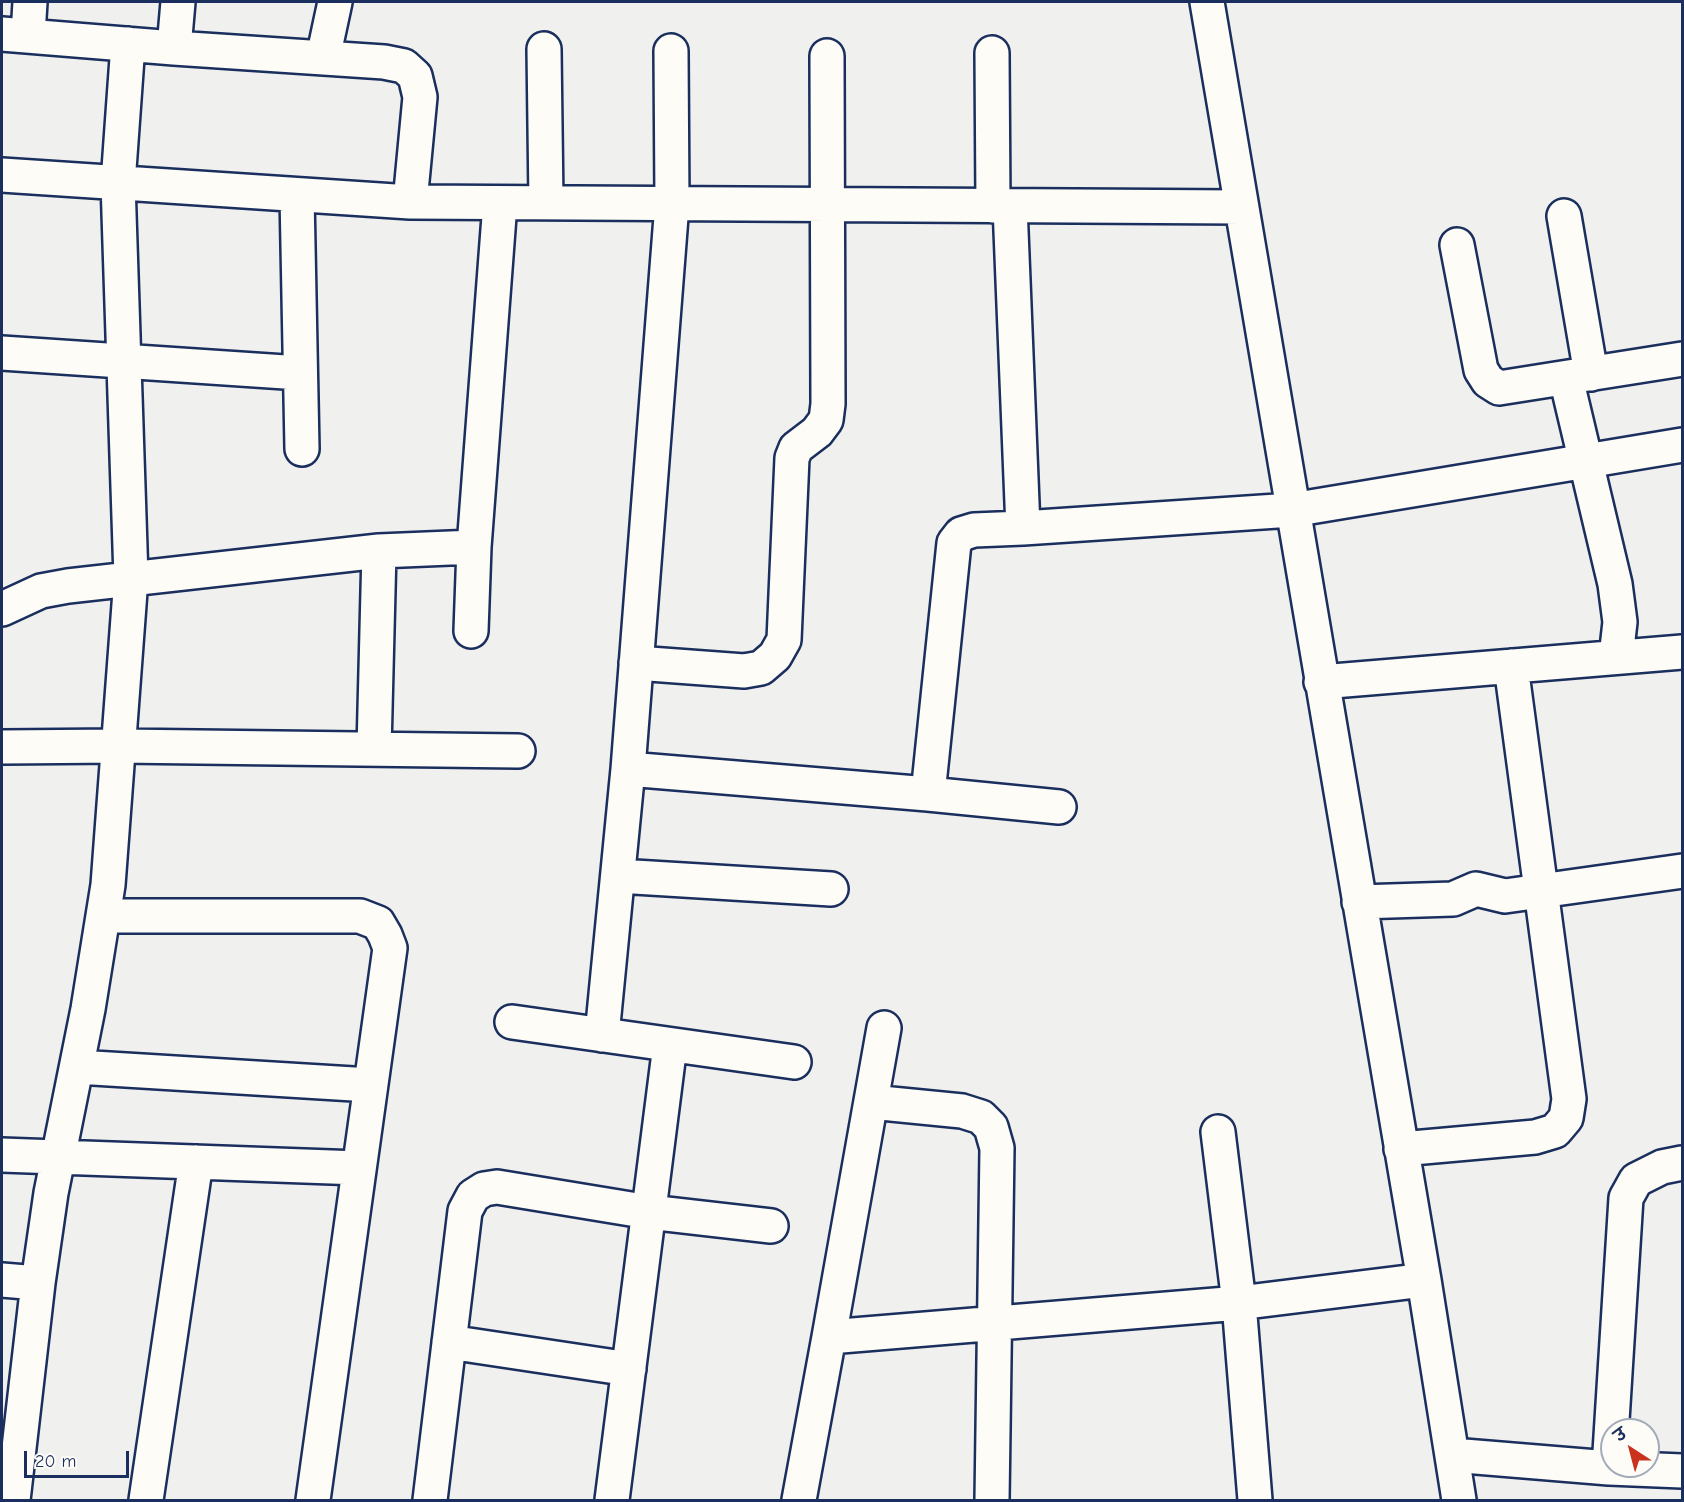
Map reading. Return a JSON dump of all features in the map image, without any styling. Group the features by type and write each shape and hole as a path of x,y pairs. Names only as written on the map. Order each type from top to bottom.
{"street":[{"path":"30,2 15,34 174,48 384,62 404,66 415,76 420,97 410,202"},
{"path":"174,48 178,2"},
{"path":"323,58 335,2"},
{"path":"1207,2 1424,1280 1459,1500"},
{"path":"13,1500 38,1282 58,1157 108,885 132,578 118,183 128,44"},
{"path":"544,49 546,203"},
{"path":"602,1035 628,769 672,204 671,51"},
{"path":"992,53 1023,528"},
{"path":"636,663 744,671 761,668 775,656 784,640 792,458 796,448 817,432 826,420 828,404 827,56"},
{"path":"2,175 410,202 1241,207"},
{"path":"297,195 302,449"},
{"path":"471,630 474,547 500,202"},
{"path":"1564,216 1585,462 1615,584 1620,622 1616,657"},
{"path":"1457,244 1481,370 1488,381 1499,388 1683,359"},
{"path":"2,353 300,373"},
{"path":"928,794 954,543 961,534 974,530 1292,510 1683,445"},
{"path":"2,609 41,591 68,586 379,551 474,547"},
{"path":"374,749 379,551"},
{"path":"1322,682 1683,651"},
{"path":"1401,1149 1535,1137 1555,1131 1566,1118 1569,1099 1511,666"},
{"path":"2,747 118,746 518,751"},
{"path":"628,769 1059,807"},
{"path":"1359,902 1453,899 1476,889 1505,896 1683,871"},
{"path":"618,876 831,889"},
{"path":"103,916 360,916 378,923 390,948 313,1500"},
{"path":"512,1022 794,1062"},
{"path":"799,1500 884,1028"},
{"path":"612,1500 670,1045"},
{"path":"76,1067 370,1085"},
{"path":"871,1102 962,1111 981,1117 991,1127 997,1148 992,1500"},
{"path":"1218,1132 1239,1304 1255,1500"},
{"path":"2,1155 359,1168"},
{"path":"146,1500 196,1162"},
{"path":"1612,1418 1626,1198 1636,1180 1662,1167 1683,1163"},
{"path":"430,1500 465,1211 473,1196 484,1189 497,1187 649,1212 771,1226"},
{"path":"2,1280 38,1282"},
{"path":"829,1337 1239,1304 1424,1280"},
{"path":"449,1342 629,1369"},
{"path":"1452,1455 1600,1467"},
{"path":"1660,1469 1683,1470"}]}
